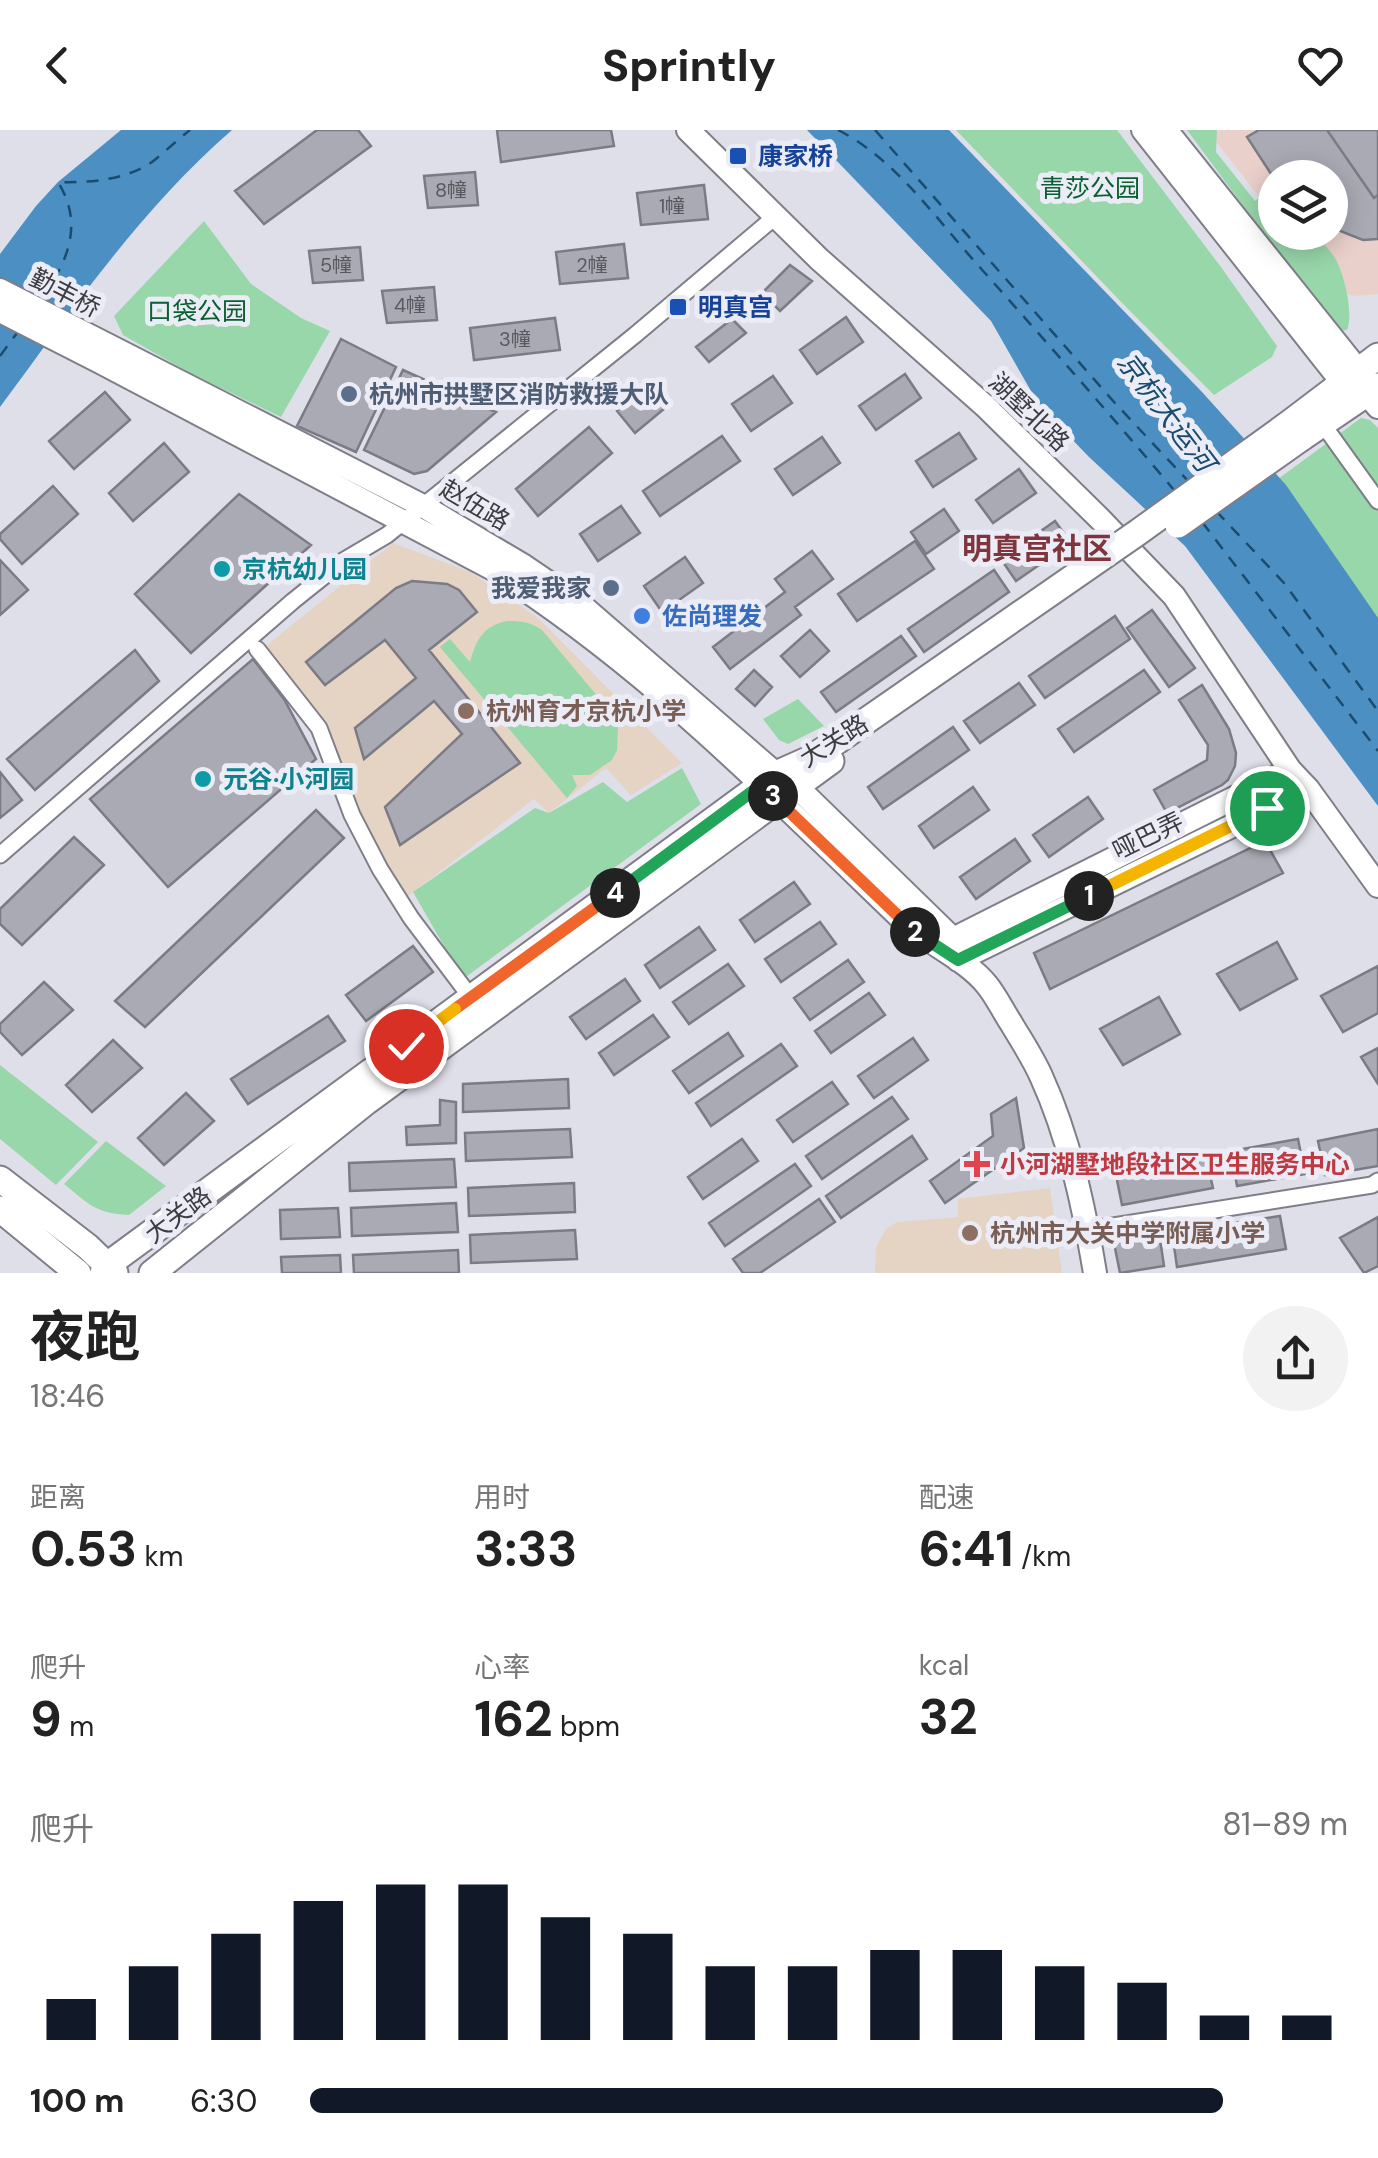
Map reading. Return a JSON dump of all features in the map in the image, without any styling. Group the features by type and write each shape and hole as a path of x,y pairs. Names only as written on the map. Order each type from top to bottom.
{"main road":[{"name":"湖墅北路","path":"688,130 832,271 984,406 1174,596 1378,902"},
{"path":"1142,130 1367,383"},
{"path":"1166,130 1367,383"},
{"name":"勤丰桥","path":"0,290 103,353"},
{"name":"勤丰桥","path":"0,312 103,353"},
{"name":"赵伍路","path":"103,353 423,506 524,566 580,604 778,787"},
{"name":"赵伍路","path":"103,353 495,570 545,602 778,787"},
{"name":"大关路","path":"1294,432 1322,423 1367,383"},
{"name":"大关路","path":"152,1273 366,1102 810,759 843,746 1137,533 1367,383"},
{"name":"哑巴弄","path":"956,950 1290,770"},
{"path":"778,787 956,950 986,984 1040,1074 1060,1124 1088,1230 1095,1273"},
{"name":"大关路","path":"108,1271 778,787"},
{"name":"湖墅北路","path":"1303,791 1378,886"},
{"name":"哑巴弄","path":"956,950 1303,791"},
{"path":"0,1179 88,1247 108,1271"},
{"path":"0,1209 78,1273"}],"street":[{"path":"0,855 294,601 343,561 404,522 776,216"},
{"path":"1322,423 1378,501"},
{"path":"257,649 318,728 352,815 380,869 463,988"},
{"path":"1088,1230 1321,1194 1378,1181"}],"shaded area":[{"path":"1207,130 1378,130 1378,294 1355,296 1333,291 1300,250 1348,250 1348,160 1258,160 1258,195"},
{"name":"杭州育才京杭小学","path":"393,543 470,572 538,618 682,763 631,795 606,768 549,813 534,799 403,900 265,647"},
{"name":"杭州市大关中学附属小学","path":"1050,1188 1062,1273 875,1273 876,1247 886,1229 897,1222 958,1217 958,1199"}],"green space":[{"name":"青莎公园","path":"956,130 1117,130 1277,346 1272,357 1214,395"},
{"path":"1187,130 1217,130 1216,152 1255,201 1258,199 1258,226"},
{"name":"口袋公园","path":"204,221 251,284 301,318 330,331 281,417 123,335 114,316"},
{"path":"1276,250 1330,251 1347,294 1349,314 1347,330 1336,331"},
{"path":"1361,418 1378,428 1378,630 1274,482"},
{"path":"507,621 525,622 542,630 614,716 617,750 612,760 590,775 572,775 577,786 567,798 440,647 450,639 470,662 482,635"},
{"path":"798,699 824,726 788,744 779,740 763,719"},
{"path":"682,768 701,804 463,979 413,892 535,808 549,813 603,782 627,802"},
{"path":"0,1065 98,1142 56,1185 0,1139"},
{"path":"106,1141 166,1186 129,1215 94,1207 64,1184"}],"water":[{"path":"121,130 232,130 137,227 0,407 0,254 58,182"},
{"name":"京杭大运河","path":"807,130 949,130 1202,392 1286,485 1378,618 1378,806 1185,546 1039,405 991,321"}],"building":[{"path":"317,130 358,130 371,146 264,224 235,191"},
{"path":"497,130 611,130 614,146 501,162"},
{"path":"1259,130 1378,130 1378,239 1363,240 1348,234 1348,160 1262,160 1247,137"},
{"path":"1327,130 1378,130 1378,195 1374,198"},
{"path":"475,172 478,205 428,208 424,176"},
{"path":"704,185 708,219 641,225 637,193"},
{"path":"624,244 628,278 560,284 556,252"},
{"path":"360,247 363,280 313,283 309,251"},
{"path":"790,265 812,281 780,311 762,293"},
{"path":"434,287 437,320 387,323 382,291"},
{"path":"846,317 863,342 817,374 800,350"},
{"path":"555,318 560,350 474,360 470,328"},
{"path":"732,319 746,333 709,362 696,347"},
{"name":"杭州市拱墅区消防救援大队","path":"341,339 396,367 356,452 297,426"},
{"path":"403,370 496,412 427,471 414,474 364,450"},
{"path":"905,374 921,398 876,430 859,406"},
{"path":"773,376 792,403 751,431 732,404"},
{"path":"652,381 671,403 635,433 617,411"},
{"path":"105,392 130,420 74,469 49,441"},
{"path":"589,427 612,453 538,516 516,489"},
{"path":"959,433 976,459 933,487 916,461"},
{"path":"722,436 740,461 660,516 643,491"},
{"path":"822,437 840,463 793,495 775,469"},
{"path":"164,443 189,472 133,521 109,493"},
{"path":"1019,469 1036,493 993,523 976,500"},
{"path":"53,486 78,514 22,564 0,534"},
{"name":"京杭幼儿园","path":"239,494 311,545 191,653 135,594"},
{"path":"621,506 640,533 598,561 580,534"},
{"path":"944,509 959,531 926,554 911,532"},
{"path":"1055,521 1071,543 1016,581 1001,559"},
{"path":"915,541 934,569 857,621 838,594"},
{"path":"812,551 833,579 795,607 801,615 730,669 713,647 785,592 775,579"},
{"path":"685,557 703,583 662,612 644,586"},
{"path":"0,560 28,590 0,615"},
{"path":"994,570 1009,592 924,652 908,629"},
{"path":"412,581 447,584 459,590 477,612 429,650 520,763 400,845 385,807 462,734 434,701 364,759 355,728 416,678 385,640 325,685 306,662 396,588"},
{"path":"1152,610 1195,668 1169,687 1127,628"},
{"path":"1115,616 1130,639 1045,698 1029,676"},
{"path":"810,630 829,651 800,677 781,656"},
{"path":"901,636 916,656 836,712 821,692"},
{"path":"135,650 159,681 35,790 7,759"},
{"name":"元谷·小河园","path":"253,659 284,699 316,759 168,887 90,799"},
{"path":"754,670 772,687 755,706 736,689"},
{"path":"1144,670 1160,692 1074,752 1058,729"},
{"path":"1019,683 1035,705 980,743 964,721"},
{"path":"1202,685 1229,729 1236,753 1235,766 1222,785 1167,813 1154,790 1207,760 1208,745 1179,700"},
{"path":"953,727 969,750 883,809 868,787"},
{"path":"0,772 22,800 0,818"},
{"path":"973,787 989,810 934,848 919,826"},
{"path":"1088,797 1103,819 1049,857 1033,835"},
{"path":"316,810 344,838 145,1027 115,1001"},
{"path":"74,837 104,865 22,945 0,924 0,909"},
{"path":"1015,839 1030,861 976,899 960,877"},
{"path":"1265,841 1283,873 1050,989 1034,953"},
{"path":"794,882 810,904 755,942 740,920"},
{"path":"820,922 836,944 781,982 765,959"},
{"path":"699,927 715,950 660,988 645,965"},
{"path":"1277,942 1297,979 1240,1010 1217,974"},
{"path":"413,946 433,972 366,1021 346,995"},
{"path":"848,960 864,982 810,1020 794,998"},
{"path":"728,964 744,986 689,1024 673,1002"},
{"path":"1378,966 1378,1013 1343,1032 1321,996"},
{"path":"625,979 640,1001 586,1039 570,1017"},
{"path":"44,982 73,1010 22,1055 0,1032 0,1024"},
{"path":"869,993 885,1015 831,1053 815,1031"},
{"path":"1159,997 1180,1034 1123,1065 1100,1029"},
{"path":"653,1015 669,1037 614,1075 599,1053"},
{"path":"328,1016 345,1041 248,1104 231,1079"},
{"path":"728,1033 743,1056 689,1093 673,1071"},
{"path":"913,1038 928,1060 874,1098 858,1076"},
{"path":"113,1040 142,1068 92,1112 66,1085"},
{"path":"781,1044 797,1066 711,1126 696,1103"},
{"path":"1378,1048 1378,1084 1361,1057"},
{"path":"568,1079 569,1108 463,1112 463,1084"},
{"path":"832,1082 848,1104 793,1142 777,1120"},
{"path":"186,1093 214,1121 164,1165 138,1138"},
{"path":"892,1097 908,1119 822,1179 806,1156"},
{"name":"小河湖墅地段社区卫生服务中心","path":"1016,1098 1024,1148 945,1203 930,1181 993,1136 991,1114"},
{"path":"440,1100 456,1102 456,1143 407,1145 406,1127 440,1125"},
{"path":"570,1129 572,1157 466,1161 465,1133"},
{"path":"1378,1129 1378,1166 1325,1175 1318,1141"},
{"path":"912,1136 927,1159 841,1218 826,1196"},
{"path":"742,1139 758,1161 703,1199 688,1177"},
{"path":"1298,1139 1305,1174 1237,1186 1231,1151"},
{"path":"1205,1153 1213,1188 1122,1205 1115,1170"},
{"path":"454,1159 456,1187 350,1191 349,1163"},
{"path":"795,1164 811,1186 725,1246 709,1223"},
{"path":"574,1183 575,1212 469,1216 468,1188"},
{"path":"819,1199 835,1222 760,1273 743,1273 733,1259"},
{"path":"456,1203 458,1232 352,1236 351,1208"},
{"path":"338,1208 340,1237 281,1239 280,1210"},
{"path":"1280,1216 1286,1249 1177,1267 1172,1232"},
{"path":"1378,1217 1378,1266 1364,1273 1340,1238"},
{"path":"575,1230 577,1259 471,1263 470,1235"},
{"path":"1159,1232 1164,1266 1120,1273 1113,1238"},
{"path":"458,1250 459,1273 354,1273 353,1255"},
{"path":"340,1255 341,1273 282,1273 281,1257"}],"ferry route":[{"path":"42,298 70,242 70,213 58,182 95,181 131,173 152,162 190,130"},
{"path":"838,130 878,156 913,190 1174,490"},
{"path":"875,130 1190,483"},
{"path":"0,356 17,333"},
{"path":"1216,511 1284,583 1378,711"},
{"path":"1202,522 1378,751"}],"place":[{"name":"康家桥","path":"738,156"},
{"name":"明真宫","path":"678,307"},
{"name":"杭州市拱墅区消防救援大队","path":"349,394"},
{"name":"京杭幼儿园","path":"222,569"},
{"name":"我爱我家","path":"611,588"},
{"name":"佐尚理发","path":"642,616"},
{"name":"杭州育才京杭小学","path":"466,711"},
{"name":"元谷·小河园","path":"203,779"},
{"name":"小河湖墅地段社区卫生服务中心","path":"977,1164"},
{"name":"杭州市大关中学附属小学","path":"970,1233"}],"district":[{"name":"明真宫社区","path":"1037,548"}],"route":[{"path":"406,1046 761,785 919,936 958,960 1267,808"}]}
